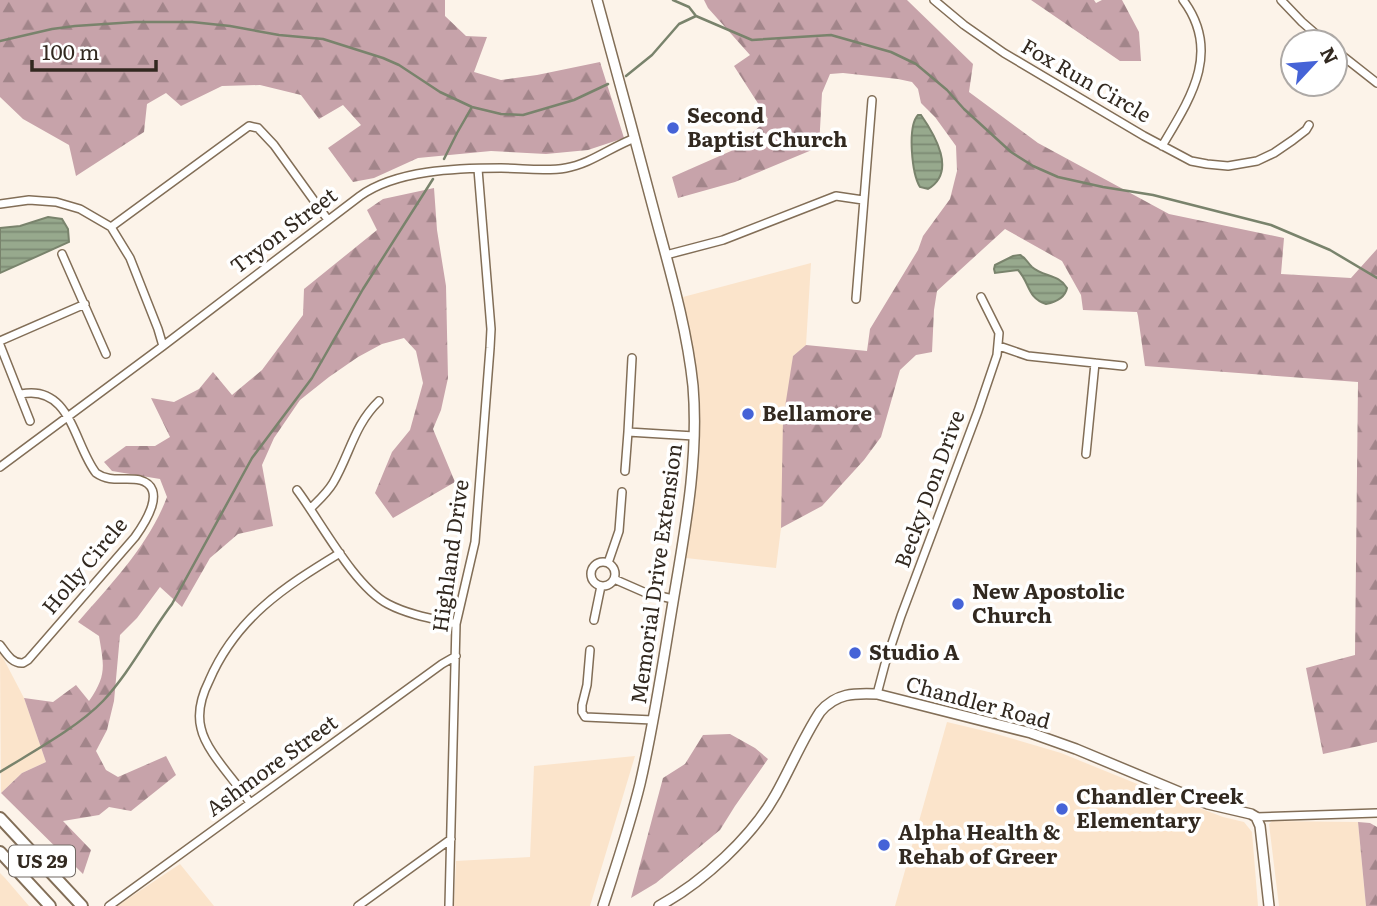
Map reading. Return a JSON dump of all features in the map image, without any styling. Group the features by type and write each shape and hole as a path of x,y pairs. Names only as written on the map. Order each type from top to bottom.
{"main road":[{"name":"US 29","path":"0,818 82,906"},
{"name":"US 29","path":"0,852 50,906"},
{"path":"25,879 43,862"}],"street":[{"name":"Memorial Drive Extension","path":"597,0 674,283 693,386 694,436 691,486 653,720 629,825 603,906"},
{"name":"Fox Run Circle","path":"934,0 1004,54 1162,146 1189,101 1200,65 1199,34 1192,14 1183,0"},
{"path":"1281,0 1309,28"},
{"path":"1349,61 1377,83"},
{"path":"856,299 873,100"},
{"path":"1162,146 1191,161 1218,166 1240,165 1274,153 1307,130 1309,125"},
{"path":"111,227 249,126 258,128 274,145 328,220"},
{"name":"Tryon Street","path":"0,467 367,190 389,180 422,174 478,169 566,168 635,138"},
{"name":"Highland Drive","path":"449,906 456,624 475,542 491,329 478,169"},
{"path":"666,256 723,240 836,196 863,200"},
{"path":"0,204 29,200 56,202 80,209 111,227 130,258 163,346"},
{"path":"62,254 106,354"},
{"path":"981,297 999,333 999,346 1028,356 1123,366"},
{"path":"30,421 0,343 85,304"},
{"name":"Becky Don Drive","path":"877,694 901,616 978,411 999,346"},
{"path":"625,471 632,358"},
{"path":"1086,454 1095,363"},
{"path":"20,394 43,393 58,404 68,417"},
{"path":"311,508 332,484 359,426 379,401"},
{"name":"Holly Circle","path":"0,645 14,661 23,663 28,660 135,537 153,505 152,492 144,482 110,479 96,473 68,417"},
{"path":"628,432 694,436"},
{"path":"298,490 353,571 373,593 398,609 456,624"},
{"path":"608,564 619,531 622,492"},
{"path":"250,803 208,745 201,729 199,713 206,688 223,655 252,616 278,594 341,553"},
{"path":"598,564 608,564 615,572 614,579 609,585 601,586 594,582 592,572 598,564"},
{"path":"614,579 646,593 673,599"},
{"path":"594,620 601,586"},
{"path":"590,650 582,705 585,717 653,720"},
{"name":"Ashmore Street","path":"109,906 456,656"},
{"name":"Chandler Road","path":"659,906 691,885 748,834 775,796 816,717 836,697 844,694 877,694 1031,733 1208,804 1256,817 1377,813"},
{"path":"1256,817 1260,826 1269,906"},
{"path":"358,906 451,839"}],"shaded area":[{"path":"918,115 921,115 932,133 941,153 941,173 937,182 928,189 920,187 913,162 913,129"},
{"path":"48,217 62,219 68,229 69,242 0,273 0,228 20,226"},
{"path":"1020,255 1036,270 1064,283 1067,288 1062,297 1046,304 1035,298 1018,270 995,273 995,265"},
{"path":"811,263 806,345 793,356 776,568 686,558 700,452 696,372 683,297"},
{"path":"0,652 24,698 46,762 22,773 1,793"},
{"name":"Chandler Creek Elementary","path":"947,722 1061,753 1223,817 1244,822 1252,832 1258,906 895,906"},
{"path":"635,756 590,906 454,906 456,861 530,857 534,766"},
{"path":"1272,821 1358,822 1366,906 1279,906 1269,824"},
{"path":"180,864 214,906 117,906"},
{"path":"0,873 5,878 29,906 0,906"}],"green space":[{"path":"0,0 445,0 445,16 466,36 487,37 474,72 501,80 600,62 624,138 588,150 546,154 491,151 418,158 374,178 353,182 328,148 361,125 343,105 319,119 301,95 260,85 222,86 181,106 166,93 147,104 144,132 76,176 69,145 23,119 0,97"},
{"path":"704,0 907,0 973,64 969,92 1038,143 1169,214 1284,238 1281,274 1351,278 1377,249 1377,742 1323,754 1306,668 1355,655 1358,382 1145,366 1137,312 1083,310 1081,295 1062,261 1005,229 937,291 932,352 916,355 900,370 881,437 864,460 822,506 781,528 783,420 793,356 806,345 867,351 870,329 918,250 923,236 950,199 957,171 956,146 921,103 918,89 912,82 843,73 830,74 822,93 819,147 735,182 678,198 672,177 731,151 768,119 734,66 750,55"},
{"path":"1031,0 1094,0 1096,3 1102,0 1122,0 1139,32 1141,61 1120,61"},
{"path":"434,188 437,230 446,286 448,378 441,410 433,429 455,482 393,518 375,493 392,452 410,430 423,383 416,351 404,338 382,344 358,357 300,400 274,438 262,465 273,526 238,534 210,558 182,607 160,587 137,618 120,635 114,701 107,730 96,751 106,770 118,777 166,756 176,775 131,811 109,807 99,815 63,821 91,850 83,874 1,793 22,773 46,762 24,698 53,702 76,685 89,701 95,692 103,670 99,636 78,622 140,548 167,497 160,479 112,471 104,462 126,446 155,446 170,437 151,398 174,402 199,389 213,372 232,395 262,370 303,315 304,289 377,230 367,210 383,199"},
{"path":"730,734 768,759 720,830 656,883 631,898 663,778 685,764 703,735"},
{"path":"1358,822 1377,827 1377,906 1366,906"}],"waterway":[{"path":"673,0 689,7 696,16 752,40 831,35 891,52 916,64 1011,152 1033,166 1058,177 1153,195 1271,225 1330,250 1377,278"},
{"path":"626,76 652,55 679,24 696,16"},
{"path":"0,41 52,29 135,22 192,22 323,39 383,58 399,65 440,92 472,107 501,114 523,115 574,100 608,84"},
{"path":"444,159 472,107"},
{"path":"0,772 80,721 103,701 122,678 172,604 252,458 312,378 363,289 433,179"}],"place":[{"name":"Second Baptist Church","path":"673,128"},
{"name":"Bellamore","path":"748,414"},
{"name":"New Apostolic Church","path":"958,604"},
{"name":"Studio A","path":"855,653"},
{"name":"Chandler Creek Elementary","path":"1062,809"},
{"name":"Alpha Health & Rehab of Greer","path":"884,845"}]}
